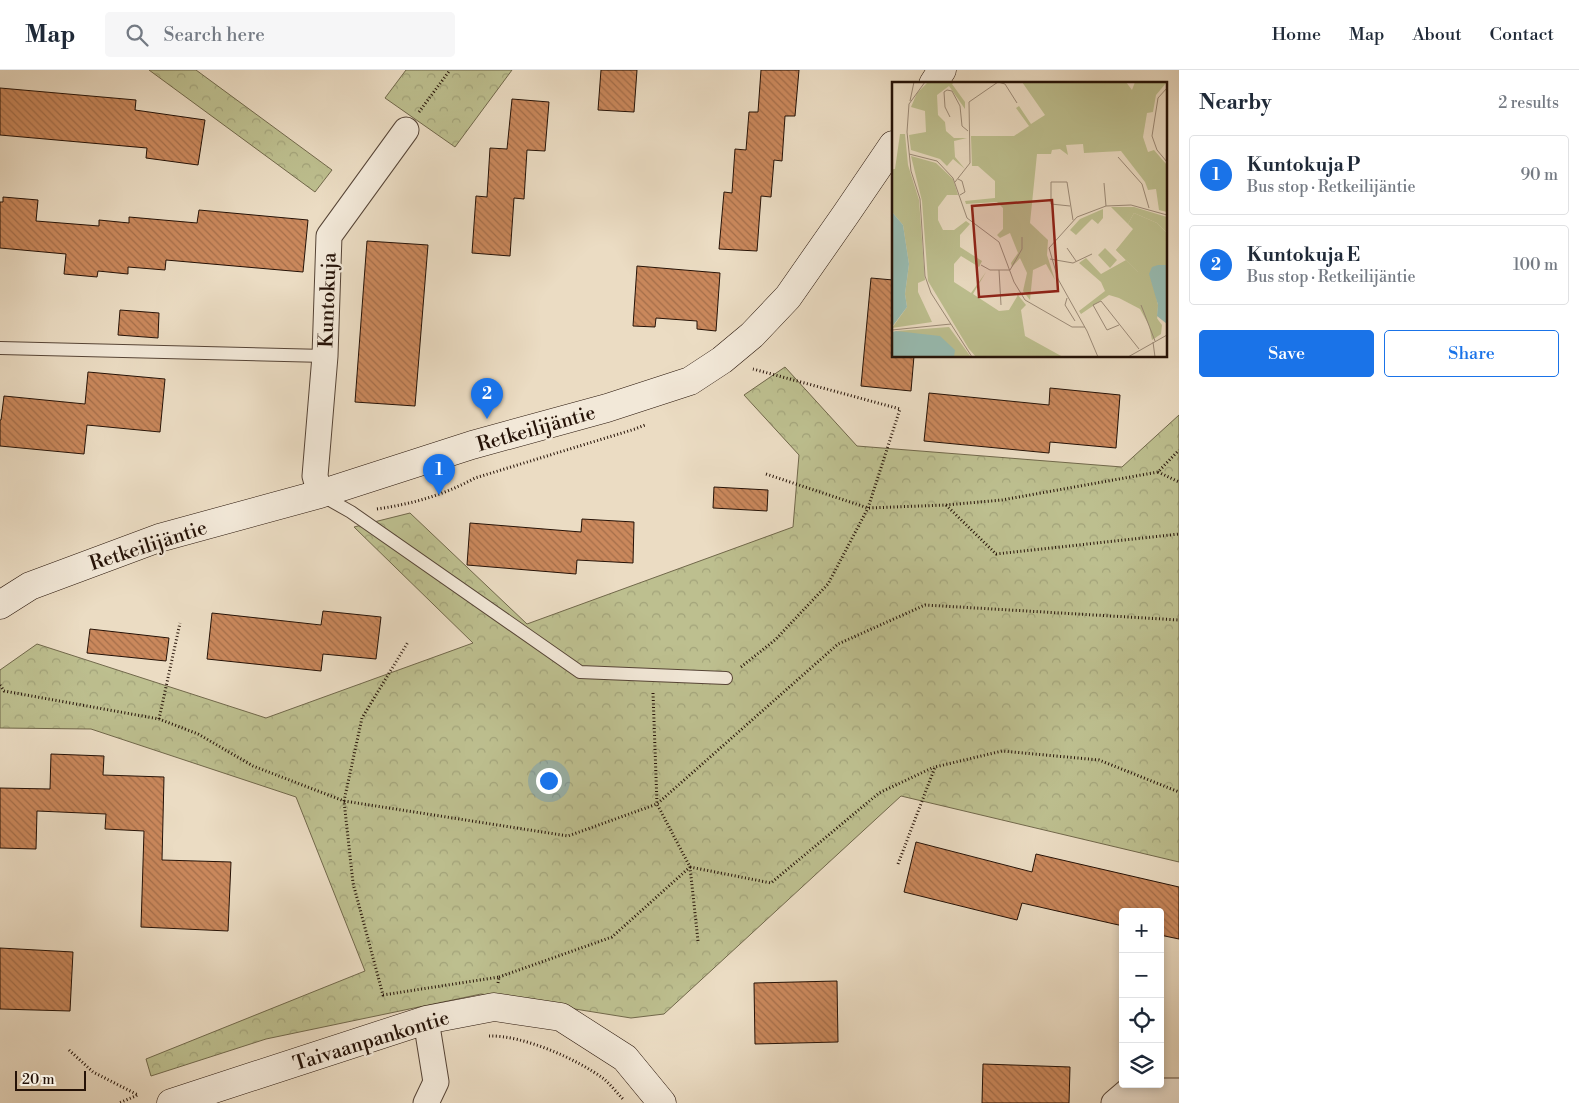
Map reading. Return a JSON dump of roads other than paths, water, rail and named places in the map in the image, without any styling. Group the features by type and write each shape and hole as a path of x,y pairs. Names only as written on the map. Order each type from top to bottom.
{"street":[{"path":"934,82 942,70"},
{"name":"Kuntokuja","path":"320,494 315,476 325,356 329,236 406,130"},
{"name":"Retkeilijäntie","path":"0,605 30,586 159,538 320,494 472,445 607,408 690,381 722,360 752,336 788,297 892,146"},
{"name":"Taivaanpankontie","path":"171,1103 426,1020 494,1008 561,1017 625,1058 662,1103"},
{"path":"426,1020 436,1082 426,1103"},
{"path":"1114,1103 1128,1091 1179,1091"}],"lane":[{"path":"0,348 325,356"},
{"path":"320,494 352,512 580,672 726,678"}],"place":[{"name":"Kuntokuja E","path":"487,419"},
{"name":"Kuntokuja P","path":"439,495"}]}
